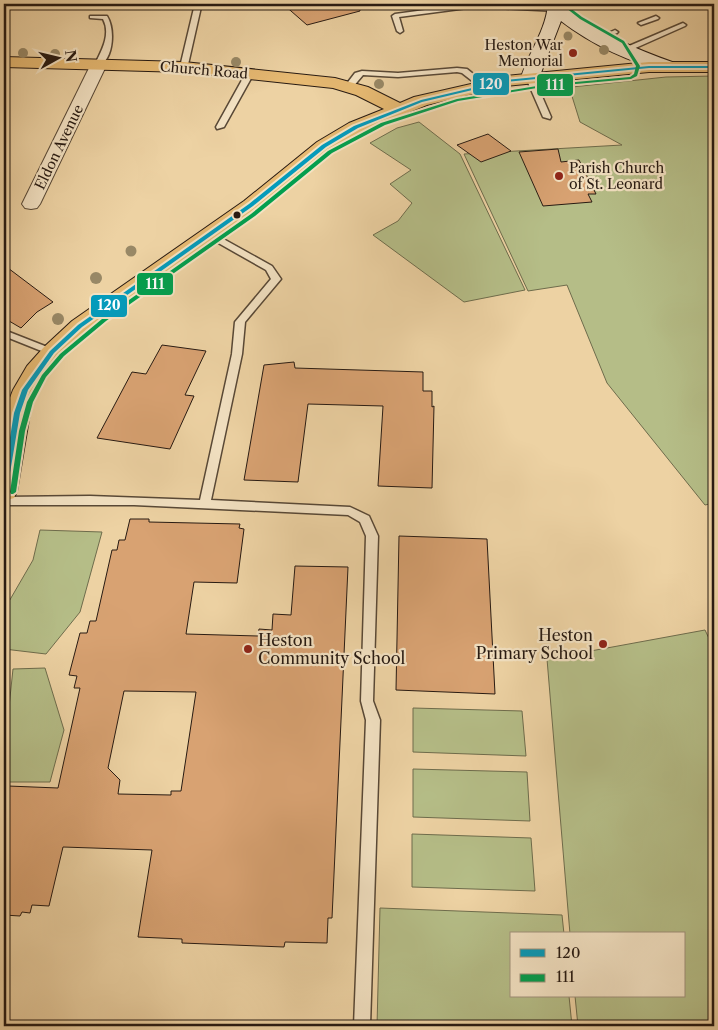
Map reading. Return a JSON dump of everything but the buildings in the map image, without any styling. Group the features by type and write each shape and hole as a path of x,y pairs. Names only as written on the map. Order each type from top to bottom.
{"main road":[{"name":"Church Road","path":"4,62 184,67 250,73 349,86 398,109"},
{"path":"4,491 10,412 52,352 80,326 251,205 324,146 356,127 398,109 483,85 530,78 630,69 714,67"}],"street":[{"path":"530,78 532,65 556,7 576,25 598,39 668,67"},
{"path":"618,46 630,69"},
{"name":"Eldon Avenue","path":"31,204 99,64"}],"lane":[{"path":"149,4 200,5 184,67"},
{"path":"400,31 395,16 423,11 475,5 556,7"},
{"path":"92,17 106,18 108,21 110,38 99,64"},
{"path":"641,23 656,18"},
{"path":"618,46 683,25"},
{"path":"349,86 362,73 398,75 457,70 464,71 483,85"},
{"path":"220,127 250,73"},
{"path":"530,78 547,117"},
{"path":"205,504 237,354 240,322 276,279 269,268 209,234"},
{"path":"4,333 52,352"},
{"path":"4,500 39,499 205,504 350,511 365,519 372,536 367,701 373,720 362,1026"}],"green space":[{"path":"714,76 714,503 705,505 607,383 567,285 528,291 464,154 622,145 580,122 571,93 572,87 666,77"},
{"path":"419,122 460,154 525,290 464,302 373,235 398,221 412,203 390,184 411,170 370,143 397,128"},
{"path":"40,530 102,532 80,612 46,654 4,649 4,610 33,560"},
{"path":"705,630 714,649 714,1026 578,1026 575,998 686,998 686,932 570,932 547,659"},
{"path":"45,668 64,730 50,782 4,782 4,754 13,669"},
{"path":"413,708 522,711 526,756 413,752"},
{"path":"413,769 527,772 530,821 413,817"},
{"path":"412,834 531,838 535,891 412,887"},
{"path":"380,908 562,915 564,932 510,932 510,998 569,998 572,1026 377,1026"}],"transit line":[{"name":"111","path":"13,492 22,431 30,402 44,376 62,355 104,320 253,215 330,152 383,124 457,100 543,86 631,78 636,75 638,66 623,42 581,18 563,4"},
{"name":"120","path":"4,491 17,413 25,390 52,352 80,326 251,205 324,146 356,127 421,101 506,81 649,67 714,67"}],"place":[{"name":"Heston War Memorial","path":"573,53"},
{"name":"Parish Church of St. Leonard","path":"559,176"},
{"name":"Heston Primary School","path":"603,644"},
{"name":"Heston Community School","path":"248,649"}]}
